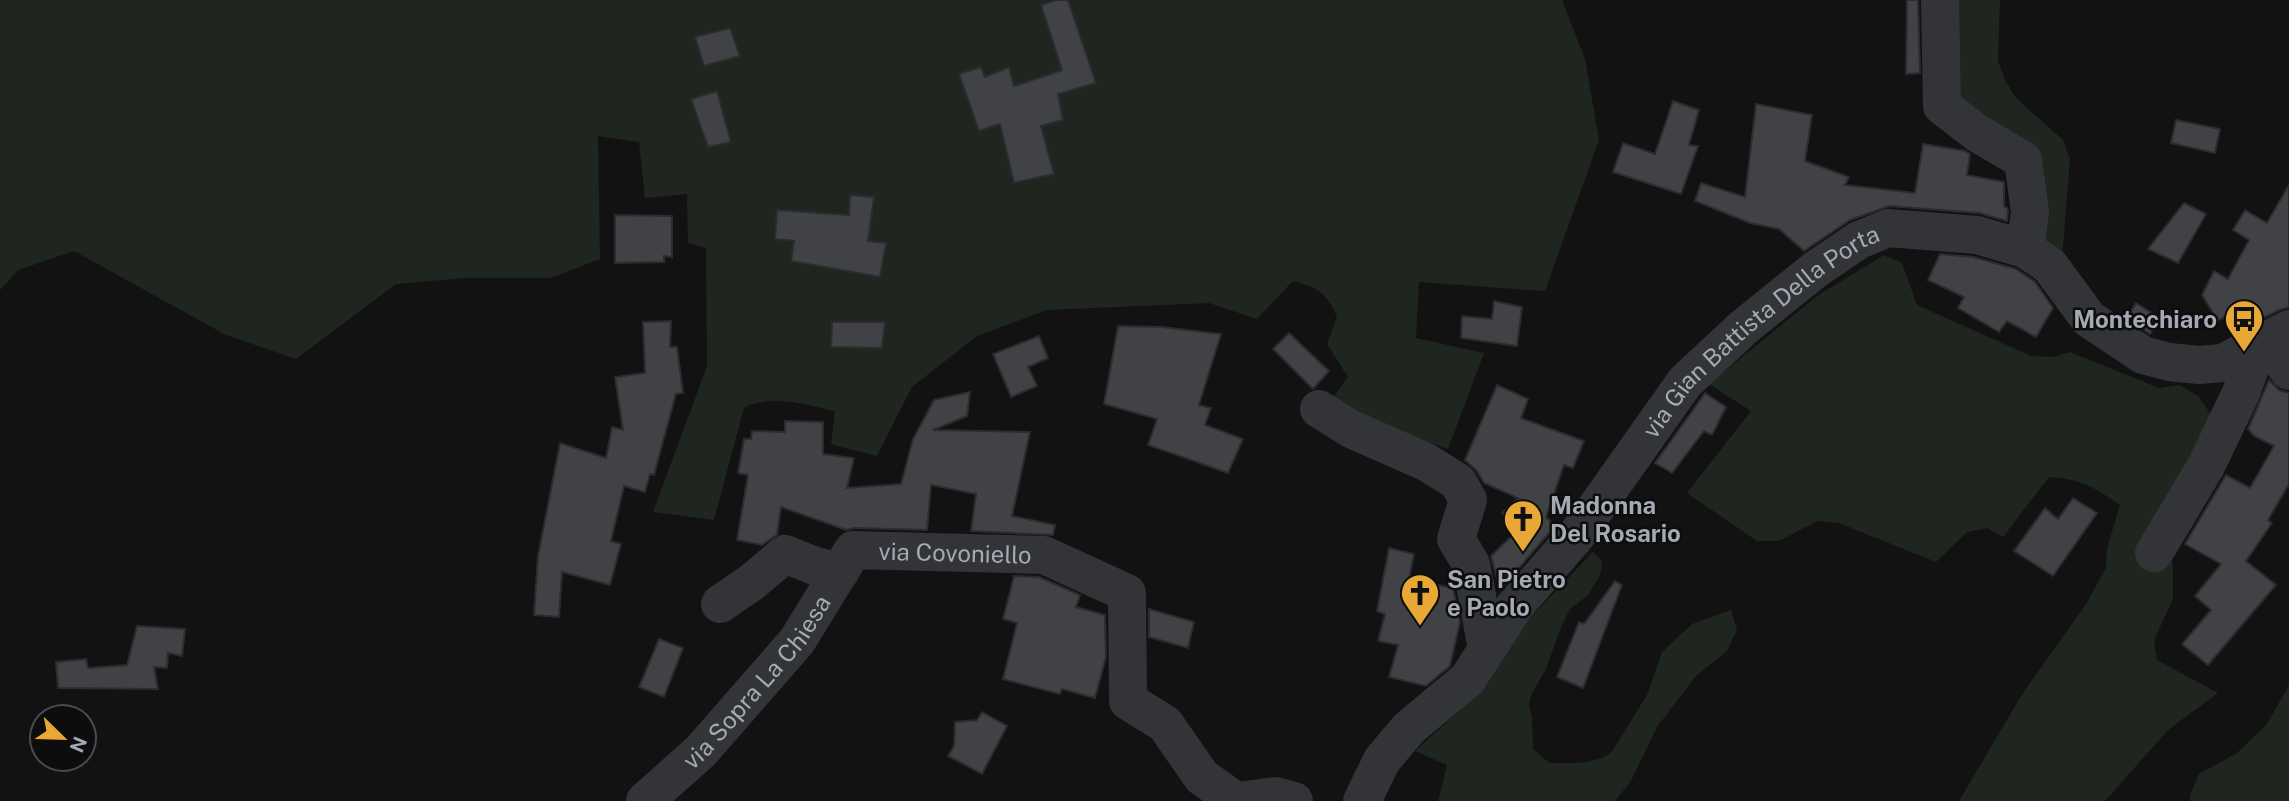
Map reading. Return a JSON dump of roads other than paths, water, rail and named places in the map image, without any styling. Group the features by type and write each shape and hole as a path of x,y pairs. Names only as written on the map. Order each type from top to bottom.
{"street":[{"path":"1940,0 1942,106 1977,134 2023,160 2030,212 2025,249"},
{"name":"via Gian Battista Della Porta","path":"1362,801 1382,760 1409,728 1468,679 1514,607 1576,536 1685,382 1744,327 1816,269 1859,240 1888,228 1977,235 2025,249 2050,266 2089,319 2143,355 2169,362 2199,365 2223,363 2276,347"},
{"path":"2154,553 2206,466 2241,393 2276,347"},
{"path":"1319,409 1350,429 1426,462 1458,482 1468,500 1456,539 1471,564 1487,649"},
{"path":"720,604 785,554 815,566 847,561"},
{"name":"via Covoniello","path":"847,561 1044,555 1127,593 1128,701 1165,724 1202,777 1237,801 1276,796 1294,801"},
{"name":"via Sopra La Chiesa","path":"645,801 701,751 797,641 847,561"}],"place":[{"name":"Montechiaro","path":"2244,353"},
{"name":"Madonna Del Rosario","path":"1523,553"},
{"name":"San Pietro e Paolo","path":"1420,627"}]}
